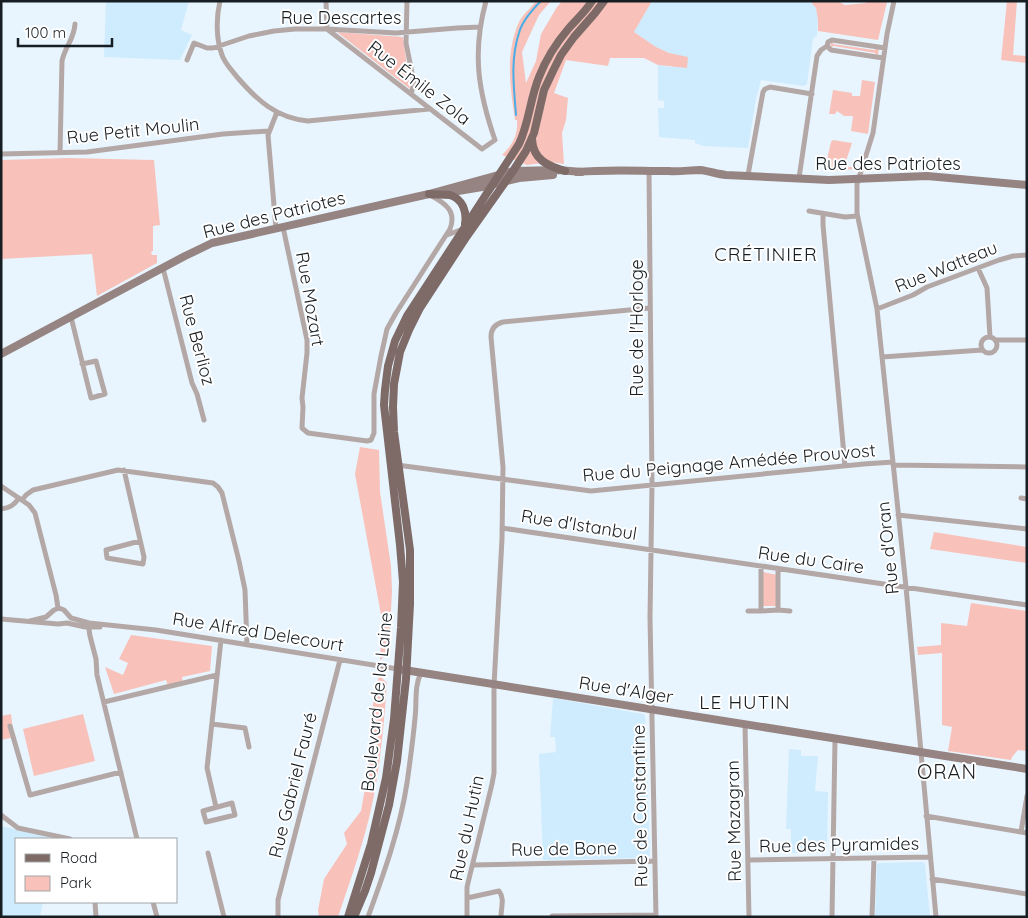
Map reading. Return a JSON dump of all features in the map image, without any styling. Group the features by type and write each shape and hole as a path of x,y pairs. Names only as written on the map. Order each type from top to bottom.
{"main road":[{"name":"Boulevard de la Laine","path":"346,917 371,844 386,778 410,604 410,550 393,418 393,394 397,365 404,340 414,319 432,290 526,151 553,71 568,46 604,1"},
{"name":"Boulevard de la Laine","path":"355,917 365,892 381,837 392,792 400,744 402,590 400,544 384,405 386,378 391,353 407,316 500,175 522,138 534,92 549,57 562,36 591,3"},
{"path":"532,137 533,149 539,158 550,166 566,171"},
{"path":"429,194 450,195 462,203 466,216 463,229"}],"street":[{"path":"220,1 217,16 220,46 226,62 250,91 262,102 278,112 308,121 430,109"},
{"path":"326,1 327,29"},
{"path":"407,1 405,44 414,83 411,94"},
{"path":"480,27 486,1"},
{"name":"Rue d'Oran","path":"894,1 872,133 856,189 857,216 878,309 936,917"},
{"path":"60,153 62,58 74,35 75,24"},
{"name":"Rue Descartes","path":"187,60 194,43 209,48 274,31 327,29 396,35 480,27"},
{"name":"Rue Émile Zola","path":"327,29 482,149 495,140 485,110 481,89 478,59 480,27"},
{"path":"799,178 817,56 827,46 828,42 832,40 885,48"},
{"path":"827,46 830,50 883,58"},
{"path":"748,175 765,89 770,87 812,94"},
{"path":"278,112 268,131 268,135 279,228"},
{"name":"Rue Petit Moulin","path":"1,154 95,151 223,134 268,131"},
{"name":"Rue des Patriotes","path":"429,194 460,192 507,180 532,176 600,170 698,170 717,174 829,180 927,176 1027,185"},
{"name":"Rue de l'Horloge","path":"649,170 652,485"},
{"name":"Rue des Patriotes","path":"1,354 212,243 429,194 514,171 582,172"},
{"path":"500,175 507,180"},
{"path":"429,194 447,206 451,212 452,222 446,235"},
{"path":"809,211 845,217 857,216"},
{"path":"823,214 845,466"},
{"name":"Rue Mozart","path":"279,228 307,340 302,398 302,428 308,433 367,441 371,440 374,433 374,394 380,356 387,330 446,235"},
{"path":"446,235 463,229"},
{"name":"Rue Watteau","path":"878,309 913,295 927,287 1008,256 1027,255"},
{"name":"Rue Berlioz","path":"163,268 192,383 204,420"},
{"path":"882,357 982,350 985,353 994,352 997,347 992,338 987,288 978,268"},
{"name":"Rue du Hutin","path":"467,917 468,884 493,780 494,685 502,528 503,463 492,331 497,324 503,322 650,308"},
{"path":"71,317 82,364 91,398 105,394 96,361 82,364"},
{"path":"982,350 982,340 985,338 1027,340"},
{"name":"Rue du Peignage Amédée Prouvost","path":"390,465 588,491 845,466 893,464 1027,467"},
{"path":"124,470 136,520 144,558 144,564 107,558 106,550 140,541"},
{"path":"1,509 13,505 33,490 111,471 124,470 210,482 216,485 220,489 244,585 247,645"},
{"name":"Rue de Constantine","path":"652,485 650,618 656,916"},
{"path":"1,486 32,508 37,518 58,608"},
{"path":"898,515 1027,529"},
{"name":"Rue d'Istanbul","path":"502,528 651,550"},
{"name":"Rue du Caire","path":"651,550 1027,605"},
{"path":"761,566 761,611"},
{"path":"778,569 778,610"},
{"path":"30,621 46,617 58,608"},
{"path":"1,620 62,624 66,620 66,614 58,608"},
{"path":"748,611 790,611"},
{"path":"52,613 51,619 56,624"},
{"name":"Rue Alfred Delecourt","path":"66,614 88,625"},
{"name":"Rue Alfred Delecourt","path":"62,624 156,630 402,669"},
{"path":"88,625 96,659 97,675 137,838"},
{"path":"216,807 207,772 220,640"},
{"name":"Rue Gabriel Fauré","path":"278,917 278,900 340,660"},
{"name":"Rue d'Alger","path":"402,669 1027,769"},
{"path":"368,917 387,864 407,784 418,679 421,673"},
{"path":"104,702 217,674"},
{"path":"212,724 245,728 250,747"},
{"name":"Rue Mazagran","path":"746,725 749,917"},
{"path":"10,726 30,795 121,772"},
{"path":"832,917 835,739"},
{"path":"926,816 1024,832 1027,796"},
{"path":"232,803 235,815 206,822 203,811 216,807 232,803"},
{"path":"1,815 18,828 65,838"},
{"path":"208,853 224,917"},
{"name":"Rue des Pyramides","path":"748,860 930,857"},
{"path":"872,917 874,858"},
{"name":"Rue de Bone","path":"473,865 655,861"},
{"path":"932,879 1027,894"},
{"path":"467,898 499,891 503,902 501,917"},
{"path":"95,903 96,917"},
{"path":"153,903 157,917"},
{"path":"552,916 656,916"}],"shaded area":[{"path":"106,1 189,1 181,30 192,35 180,60 104,57"},
{"path":"652,1 810,1 816,8 818,21 817,35 813,39 807,84 804,86 761,80 748,148 704,146 695,143 695,140 659,137 658,108 664,108 664,101 658,100 658,65 671,67 688,58 656,47 634,32"},
{"path":"553,698 643,714 645,716 650,855 645,858 543,860 539,754 556,752 555,737 550,737"},
{"path":"789,749 801,750 801,756 818,756 815,791 828,792 827,850 824,853 791,853 791,829 786,829"},
{"path":"1,826 52,838 15,838 15,903 43,903 40,917 1,917"},
{"path":"923,862 925,864 930,917 875,917 877,865 879,863"}],"green space":[{"path":"536,1 551,1 539,15 522,52 526,83 536,61 541,34 562,1 652,1 634,32 656,47 669,53 688,57 687,68 658,65 644,58 610,58 608,66 566,60 554,93 568,98 566,120 562,133 564,164 551,162 527,165 502,155 514,139 517,131 517,120 515,120 510,83 512,46 520,19"},
{"path":"810,1 837,1 845,5 866,3 868,1 887,2 878,40 818,31 816,8"},
{"path":"1007,1 1017,1 1013,55 1027,56 1027,63 1001,60"},
{"path":"337,32 403,37 410,89"},
{"path":"833,42 833,44 874,50 879,49 878,55 834,46 830,47"},
{"path":"862,80 875,82 868,134 851,131 853,116 844,116 837,111 835,114 829,114 833,90 852,93 852,96 860,96"},
{"path":"833,140 852,143 844,167 857,167 856,169 829,171 829,168 825,168"},
{"path":"69,158 154,160 160,225 153,226 153,251 151,252 152,255 157,255 157,263 97,296 92,254 1,259 1,160"},
{"path":"360,447 379,450 380,492 391,566 392,591 387,655 380,660 382,620 355,474"},
{"path":"934,532 1027,547 1027,563 930,549"},
{"path":"763,572 777,575 777,606 763,606"},
{"path":"971,603 1027,611 1027,751 1018,750 1011,760 948,751 952,727 942,725 942,653 918,655 917,647 941,645 941,623 967,626"},
{"path":"131,635 212,646 210,671 182,677 183,682 168,686 166,680 114,694 105,667 123,675 128,663 119,659"},
{"path":"379,675 387,683 380,756 370,815 338,917 319,917 318,910 324,879 347,844 344,833 361,811 370,760 376,747 371,714"},
{"path":"11,714 14,737 1,740 1,716"},
{"path":"83,714 95,761 34,776 23,729"}],"waterway":[{"path":"516,115 513,74 516,43 525,20 541,1"}],"district":[{"name":"CRÉTINIER","path":"766,254"},
{"name":"LE HUTIN","path":"745,702"},
{"name":"ORAN","path":"947,772"}]}
